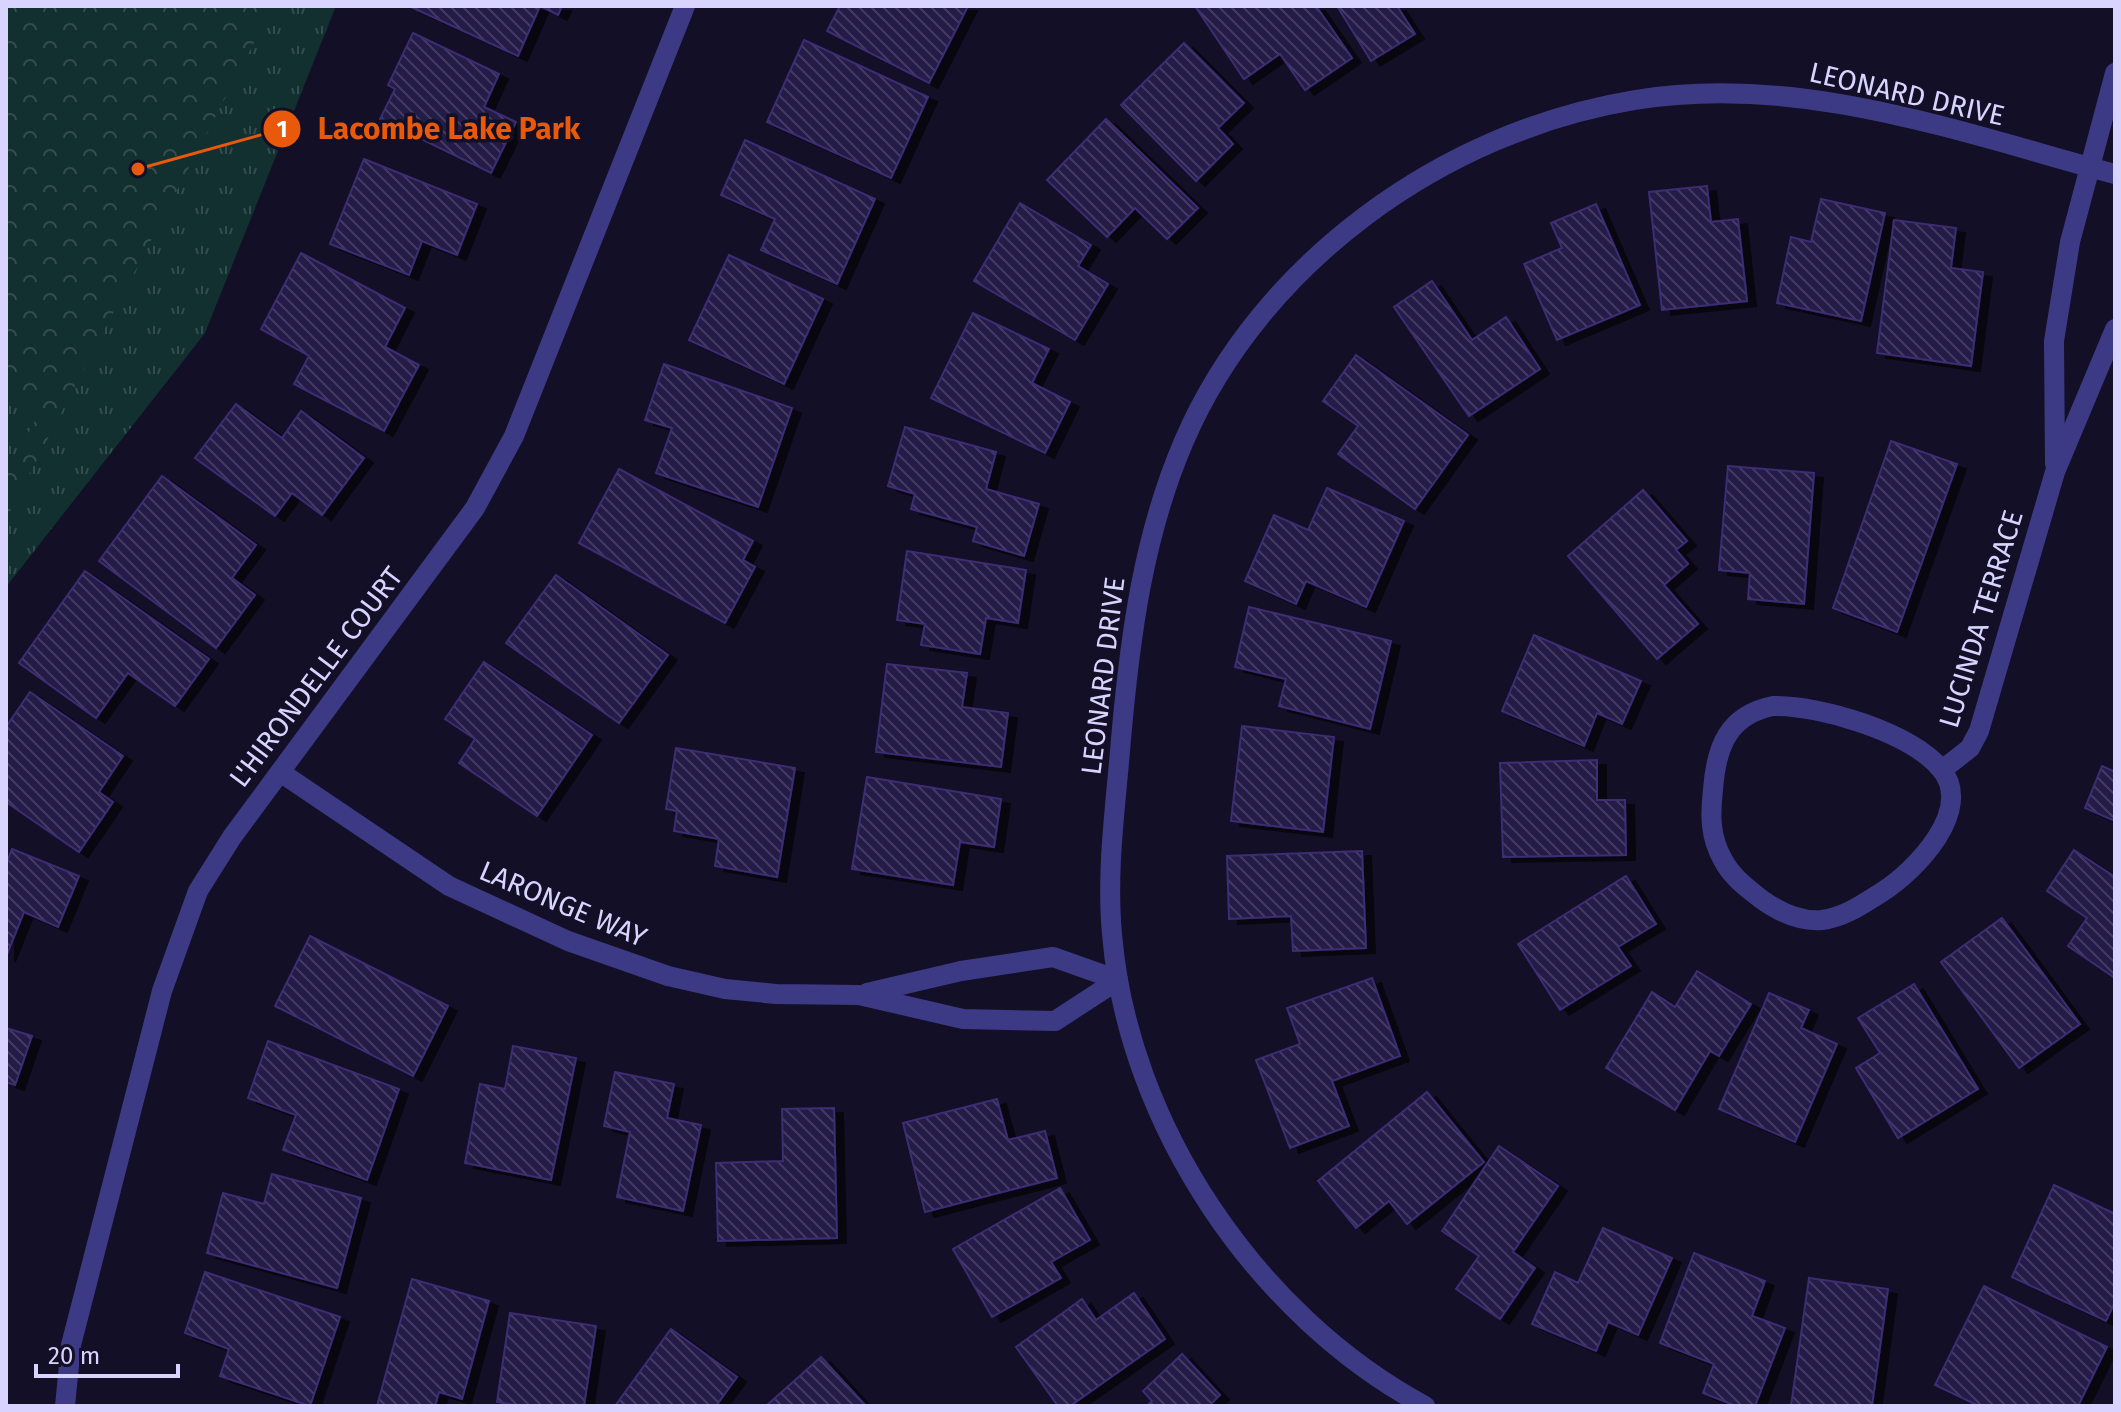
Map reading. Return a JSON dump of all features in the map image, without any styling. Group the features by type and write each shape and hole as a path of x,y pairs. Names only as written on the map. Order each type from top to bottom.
{"street":[{"name":"L'HIRONDELLE COURT","path":"65,1406 71,1345 162,991 182,927 214,864 433,566 495,474 514,436 685,6"},
{"path":"2088,167 2115,73"},
{"name":"LEONARD DRIVE","path":"1425,1406 1351,1358 1272,1287 1206,1203 1139,1059 1118,980 1109,878 1127,669 1139,593 1166,488 1205,400 1235,351 1291,282 1338,237 1423,178 1523,129 1620,103 1703,92 1827,100 2115,174"},
{"name":"LUCINDA TERRACE","path":"2055,472 2054,341 2070,242 2088,167"},
{"name":"LUCINDA TERRACE","path":"1942,770 1970,748 1979,731 2055,472 2115,329"},
{"name":"LUCINDA TERRACE","path":"1796,707 1873,727 1918,751 1942,770 1951,801 1933,842 1888,888 1836,917 1808,919 1769,905 1733,875 1712,832 1715,763 1721,742 1743,717 1763,708 1796,707"},
{"name":"LARONGE WAY","path":"280,772 449,886 568,941 668,976 725,989 859,995 963,1019 1055,1021 1118,980"},
{"name":"LARONGE WAY","path":"859,995 961,971 1053,957 1118,980"}],"green space":[{"path":"6,6 336,6 205,333 6,587"},
{"path":"6,6 273,6 6,519 6,474 43,406 6,380"}],"building":[{"path":"409,6 540,6 518,56"},
{"path":"540,6 562,6 558,15"},
{"path":"840,6 968,6 929,83 827,31"},
{"path":"1195,6 1316,6 1352,58 1305,90 1280,54 1244,79"},
{"path":"1337,6 1397,6 1415,34 1371,61"},
{"path":"413,33 499,74 484,107 516,122 491,173 380,119 395,89 388,85"},
{"path":"804,40 928,97 891,178 767,122"},
{"path":"1184,43 1244,103 1218,128 1233,144 1196,181 1121,105"},
{"path":"1106,119 1198,208 1167,239 1135,208 1107,237 1047,180"},
{"path":"745,140 875,199 837,284 761,250 775,219 721,195"},
{"path":"364,159 477,204 457,255 422,241 409,275 330,244"},
{"path":"1707,186 1711,222 1738,219 1747,301 1662,310 1649,192"},
{"path":"1821,199 1885,213 1861,321 1777,303 1791,237 1811,242"},
{"path":"1020,203 1091,245 1078,266 1108,284 1075,340 974,281"},
{"path":"1596,204 1640,305 1557,340 1524,264 1562,248 1551,223"},
{"path":"1894,220 1956,228 1951,268 1983,272 1971,366 1877,353"},
{"path":"301,253 405,308 385,347 419,365 384,431 294,384 309,356 261,329"},
{"path":"729,255 823,299 784,384 689,340"},
{"path":"1432,281 1472,340 1506,317 1540,369 1469,416 1394,307"},
{"path":"973,313 1049,349 1032,383 1070,402 1045,453 931,398"},
{"path":"1356,355 1468,435 1415,509 1338,454 1358,426 1323,401"},
{"path":"664,364 792,408 758,507 656,473 672,428 645,420"},
{"path":"236,404 282,438 301,411 364,458 322,515 292,493 275,516 195,458"},
{"path":"905,427 996,452 986,489 1039,504 1024,556 973,541 977,527 911,509 915,494 888,486"},
{"path":"1891,441 1957,464 1897,632 1833,608"},
{"path":"1728,466 1814,473 1804,604 1748,599 1750,573 1719,570"},
{"path":"619,469 753,541 743,560 755,567 725,623 579,543"},
{"path":"162,476 256,545 232,578 255,595 216,648 99,561"},
{"path":"1327,488 1404,521 1366,607 1306,581 1296,604 1245,581 1274,515 1308,530"},
{"path":"1643,490 1687,541 1676,550 1688,564 1664,585 1698,624 1657,659 1568,556"},
{"path":"907,551 1026,570 1018,623 986,618 980,654 921,645 925,624 897,620"},
{"path":"85,571 209,659 175,706 128,673 96,718 19,663"},
{"path":"556,575 668,655 619,723 506,643"},
{"path":"1249,607 1391,641 1370,729 1279,706 1286,679 1235,667"},
{"path":"1534,635 1641,681 1622,724 1597,713 1584,746 1502,711"},
{"path":"484,662 592,735 537,816 459,763 475,739 445,719"},
{"path":"887,664 967,673 962,707 1008,713 1001,767 876,752"},
{"path":"30,692 123,756 99,792 113,802 79,852 6,802 6,727"},
{"path":"1242,726 1334,737 1323,832 1231,821"},
{"path":"676,748 795,768 777,877 715,866 719,839 674,831 677,811 666,809"},
{"path":"1597,760 1597,800 1625,800 1626,855 1503,857 1500,763"},
{"path":"2102,766 2115,772 2115,821 2085,808"},
{"path":"867,777 1001,799 994,847 960,842 953,885 852,869"},
{"path":"12,849 79,876 58,927 24,912 6,957 6,864"},
{"path":"2074,850 2115,877 2115,978 2068,946 2087,918 2047,891"},
{"path":"1362,851 1366,948 1293,951 1291,916 1229,919 1227,856"},
{"path":"1626,876 1656,924 1618,947 1631,966 1560,1010 1518,944"},
{"path":"2002,918 2080,1024 2019,1068 1941,962"},
{"path":"310,936 448,1006 413,1076 275,1006"},
{"path":"1697,971 1751,1004 1719,1056 1710,1051 1675,1110 1606,1068 1652,992 1675,1007"},
{"path":"1372,978 1400,1056 1332,1081 1349,1126 1290,1148 1256,1060 1300,1044 1287,1008"},
{"path":"1914,984 1978,1089 1898,1138 1856,1068 1880,1053 1858,1018"},
{"path":"1769,993 1809,1010 1801,1028 1837,1044 1795,1142 1719,1109"},
{"path":"6,1028 32,1036 15,1085 6,1082"},
{"path":"268,1041 399,1089 367,1180 283,1150 296,1115 248,1098"},
{"path":"513,1046 576,1058 551,1180 465,1163 480,1084 505,1089"},
{"path":"615,1072 674,1084 667,1118 701,1125 683,1211 617,1197 630,1132 604,1126"},
{"path":"1427,1092 1484,1162 1407,1224 1389,1201 1356,1228 1318,1181"},
{"path":"997,1099 1008,1140 1045,1131 1057,1178 925,1212 903,1123"},
{"path":"834,1108 837,1238 718,1241 716,1163 783,1161 782,1109"},
{"path":"1499,1146 1558,1186 1513,1252 1535,1268 1500,1319 1456,1289 1479,1256 1442,1231"},
{"path":"272,1174 361,1198 337,1288 207,1253 223,1193 264,1204"},
{"path":"2054,1185 2115,1214 2115,1302 2106,1321 2012,1277"},
{"path":"1060,1188 1090,1240 1051,1262 1061,1278 992,1317 953,1249"},
{"path":"1603,1228 1672,1258 1638,1335 1608,1322 1596,1351 1532,1324 1555,1272 1578,1283"},
{"path":"1694,1253 1765,1281 1752,1316 1785,1328 1755,1406 1736,1406 1703,1393 1714,1364 1660,1343"},
{"path":"205,1272 340,1317 310,1406 220,1376 229,1349 185,1333"},
{"path":"1809,1278 1888,1289 1872,1406 1791,1406"},
{"path":"412,1279 489,1301 462,1399 439,1392 435,1406 377,1406"},
{"path":"1984,1286 2107,1347 2078,1406 1979,1406 1935,1385"},
{"path":"1134,1293 1165,1339 1070,1406 1058,1406 1016,1347 1082,1299 1096,1320"},
{"path":"510,1313 596,1326 584,1406 521,1406 497,1402"},
{"path":"671,1329 737,1377 716,1406 615,1406"},
{"path":"1182,1354 1220,1395 1209,1406 1147,1406 1152,1401 1143,1391"},
{"path":"821,1357 866,1406 766,1406"}],"place":[{"name":"Lacombe Lake Park","path":"138,169"}]}
